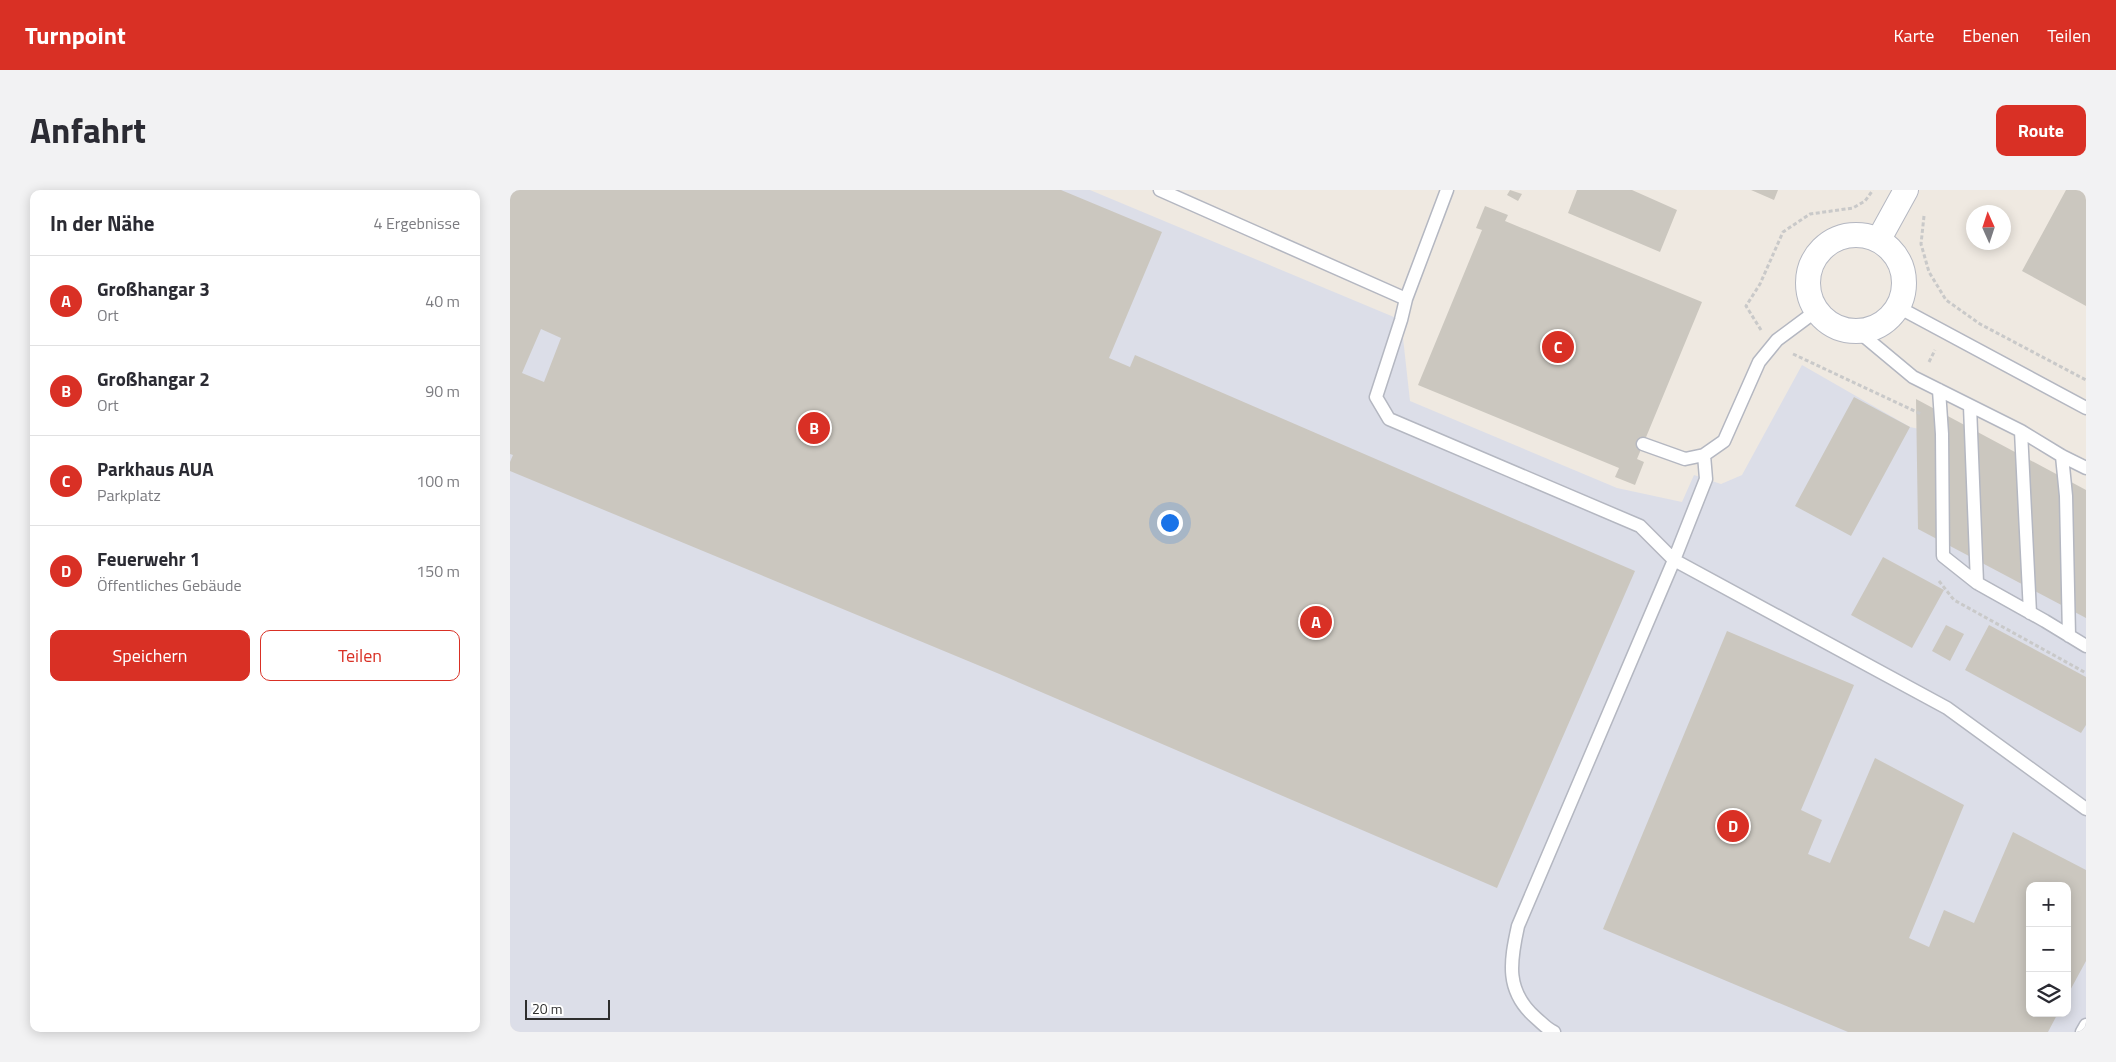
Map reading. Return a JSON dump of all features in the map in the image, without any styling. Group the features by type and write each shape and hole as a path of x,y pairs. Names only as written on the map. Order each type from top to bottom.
{"street":[{"path":"1879,239 1906,190"},
{"path":"1857,234 1879,239 1894,252 1903,269 1905,289 1898,307 1882,324 1859,332 1847,331 1830,324 1816,311 1809,294 1808,275 1817,254 1834,239 1857,234"}],"lane":[{"path":"1160,190 1406,299"},
{"path":"1447,190 1406,299 1376,397 1389,419 1640,526 1674,560 1947,708 2086,809"},
{"path":"1898,307 2086,408"},
{"path":"1643,444 1684,459 1704,455 1724,441 1759,362 1777,340 1816,311"},
{"path":"1859,332 1913,377 2021,431 2086,468"},
{"path":"1939,390 1942,434 1943,556 1977,583 2086,646"},
{"path":"1970,406 1977,583"},
{"path":"2021,431 2030,613"},
{"path":"1554,1032 1526,1009 1513,985 1511,956 1518,926 1674,560 1706,479 1704,455"},
{"path":"2062,456 2066,496 2069,636"},
{"path":"2082,1032 2086,1025"}],"path":[{"path":"1926,208 1922,222 1921,244 1929,272 1946,300 1966,316 2086,380"},
{"path":"1907,408 1944,331"}],"shaded area":[{"path":"510,190 1090,190 1401,320 1410,401 1617,488 1682,502 1694,475 1721,484 1742,475 1802,365 1910,427 1942,434 2086,505 2086,1032 510,1032"}],"building":[{"path":"510,190 1061,190 1162,232 1109,358 1130,367 1135,355 1635,571 1497,888 997,673 510,471 510,462 513,455 510,454","holes":["541,329 561,338 544,382 522,373"]},
{"path":"1510,190 1522,194 1518,201 1507,195"},
{"path":"1577,190 1632,190 1677,210 1660,252 1568,213"},
{"path":"1751,190 1778,190 1774,200"},
{"path":"2066,190 2086,190 2086,306 2022,271"},
{"path":"1485,206 1508,215 1505,221 1702,302 1637,459 1644,462 1635,485 1615,477 1619,468 1418,385 1482,230 1476,228"},
{"path":"1854,397 1910,427 1851,536 1795,506"},
{"path":"1916,399 2086,490 2086,618 1918,529"},
{"path":"1883,557 1944,590 1912,648 1851,615"},
{"path":"1946,625 1964,634 1950,661 1932,651"},
{"path":"1989,625 2086,677 2086,725 2081,733 1965,670"},
{"path":"1727,631 1854,685 1801,810 1822,820 1808,854 1830,863 1875,758 1964,805 1909,938 1929,947 1944,910 1974,923 2013,832 2086,870 2086,961 2071,989 2071,882 2026,882 2026,1017 2056,1017 2048,1032 1848,1032 1603,929"}],"place":[{"name":"Parkhaus AUA","path":"1558,347"},
{"name":"Großhangar 2","path":"814,428"},
{"name":"Großhangar 3","path":"1316,622"},
{"name":"Feuerwehr 1","path":"1733,826"}]}
